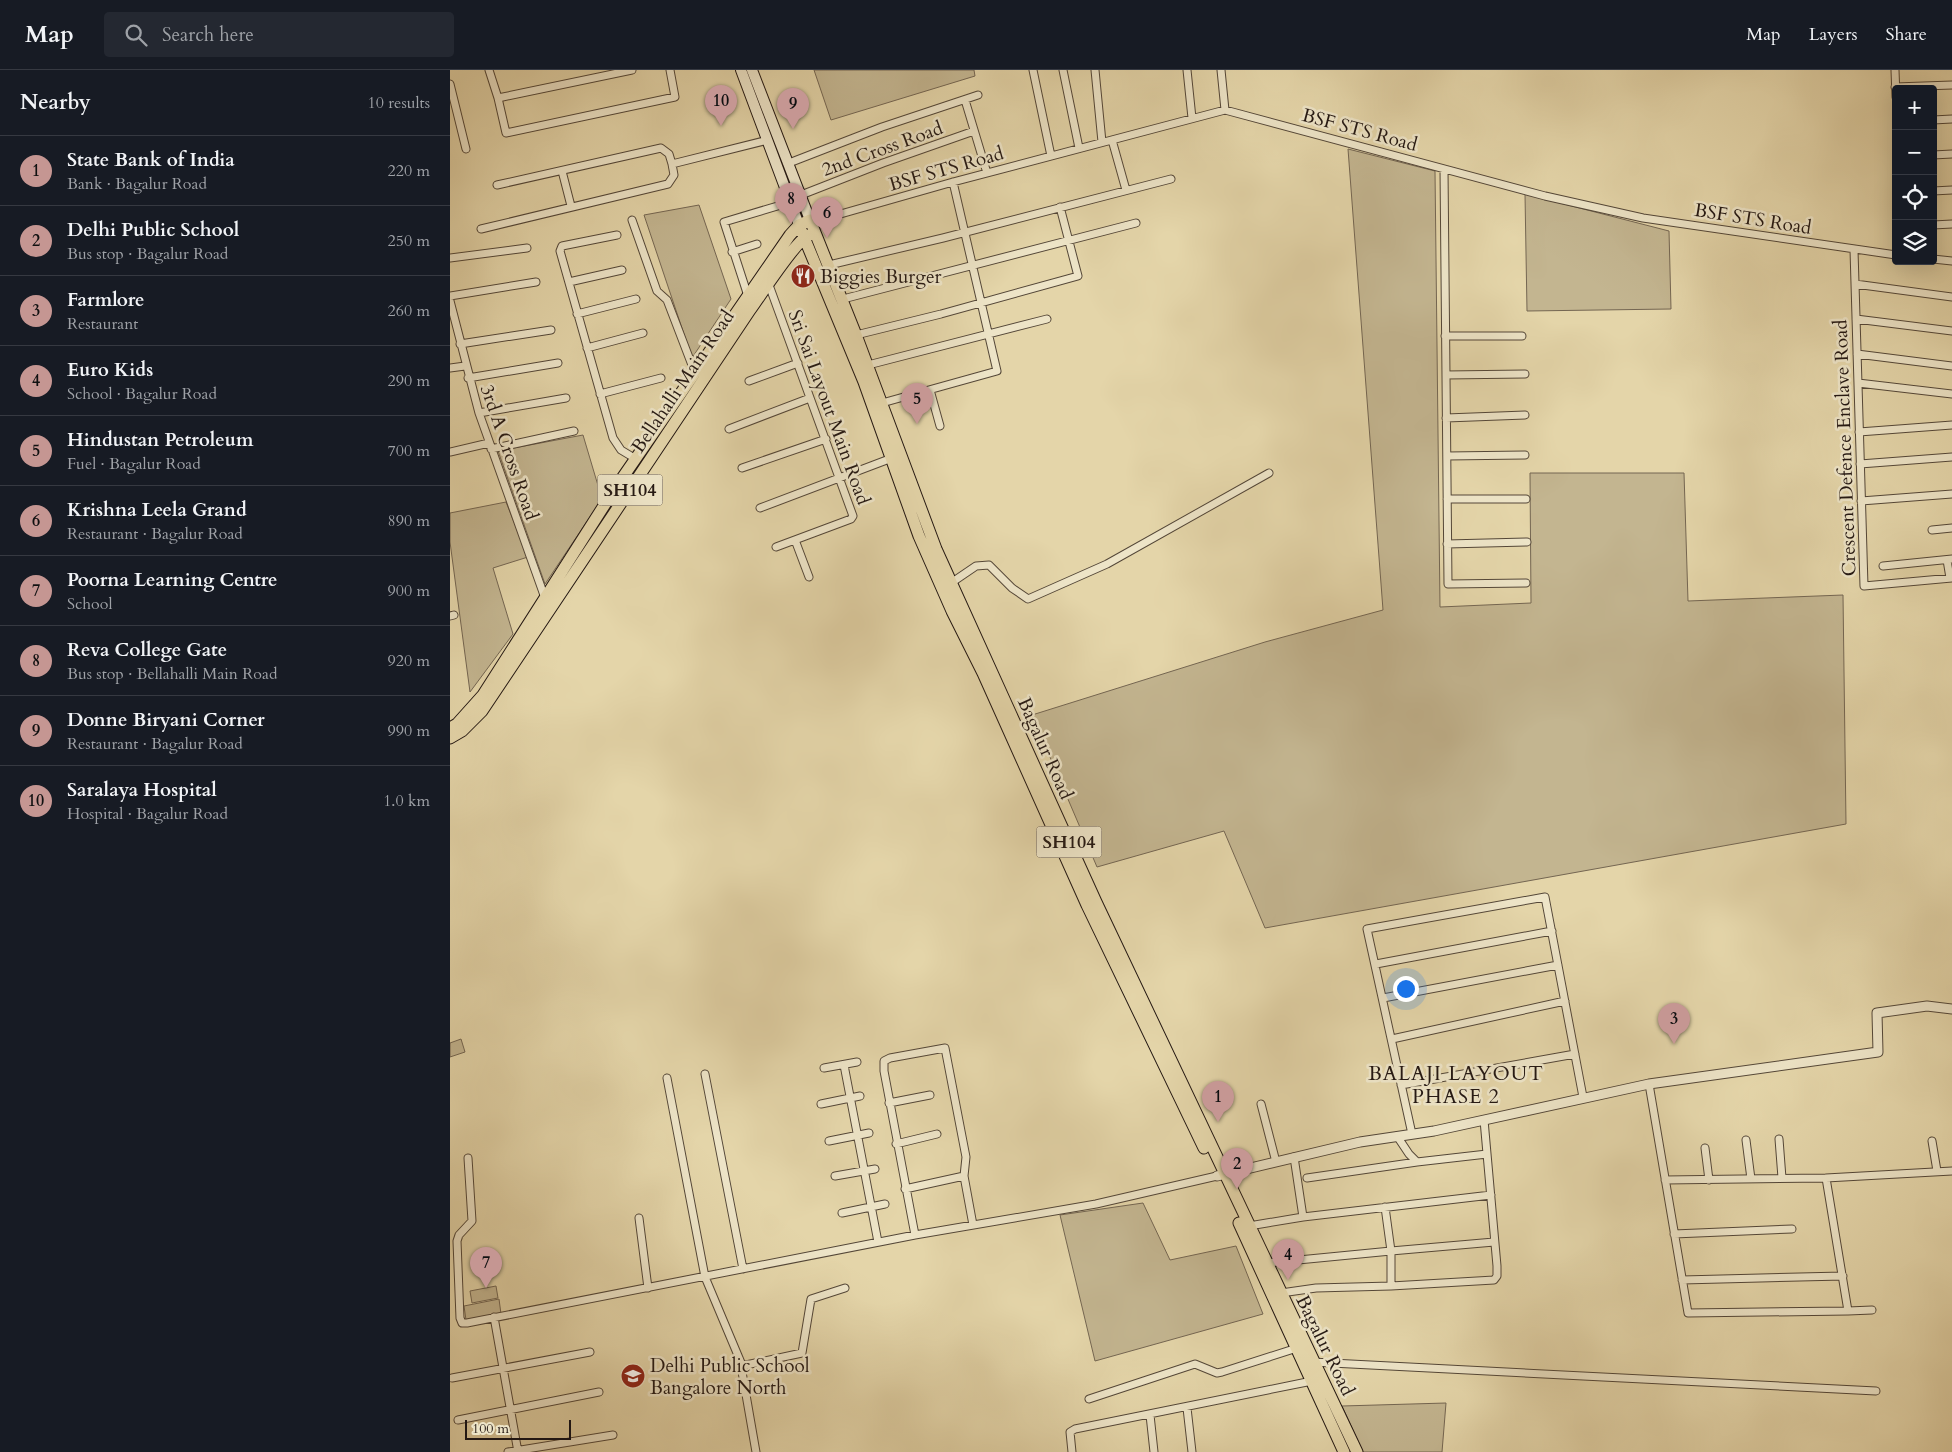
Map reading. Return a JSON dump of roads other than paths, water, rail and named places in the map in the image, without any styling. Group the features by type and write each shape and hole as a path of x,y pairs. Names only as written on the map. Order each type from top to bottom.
{"main road":[{"name":"Bagalur Road","path":"741,70 799,225 864,382 919,536 952,611 1221,1175 1297,1348 1309,1363 1312,1382 1344,1452"},
{"name":"Bagalur Road","path":"752,70 843,299 936,549 1092,903"},
{"name":"SH104","path":"799,225 810,220"},
{"name":"Bellahalli Main Road","path":"450,728 457,724 483,695 636,459 799,225"},
{"name":"SH104","path":"805,237 816,232"},
{"name":"Bellahalli Main Road","path":"450,738 462,731 482,711 750,310 805,237"},
{"name":"Bagalur Road","path":"1221,1175 1268,1264 1309,1363 1357,1452"}],"street":[{"path":"489,70 506,133 675,97 670,70"},
{"path":"498,98 632,70"},
{"path":"1033,70 1051,156"},
{"path":"1063,70 1079,148"},
{"path":"1095,70 1102,142"},
{"path":"1188,70 1192,118"},
{"path":"1222,70 1225,110"},
{"path":"1895,70 1895,85"},
{"path":"450,84 466,149"},
{"path":"1937,86 1952,85"},
{"path":"789,163 882,127 978,95"},
{"path":"965,100 987,173"},
{"name":"BSF STS Road","path":"810,220 823,219 953,182 1225,110 1545,196 1643,218 1892,255"},
{"path":"1937,120 1952,119"},
{"name":"2nd Cross Road","path":"802,195 883,163 974,131"},
{"path":"672,164 768,140"},
{"path":"1112,140 1126,190"},
{"path":"481,229 570,206 668,184 674,175 669,154 661,148 498,185"},
{"path":"1937,155 1952,154"},
{"path":"1444,168 1448,584 1526,583"},
{"path":"562,171 570,206"},
{"path":"829,264 965,232 1171,178"},
{"path":"882,403 997,371 953,182"},
{"path":"1937,191 1952,190"},
{"path":"748,296 724,228 726,221 791,202"},
{"path":"856,334 981,303 1078,276 1060,207"},
{"path":"816,232 823,219"},
{"path":"632,220 657,291 667,300 695,373"},
{"path":"843,299 973,267 1136,223"},
{"path":"1937,225 1952,224"},
{"path":"617,235 562,246 560,250 600,394 616,444 620,450 636,459"},
{"path":"732,252 757,244"},
{"path":"450,258 527,248"},
{"name":"Crescent Defence Enclave Road","path":"1854,250 1864,586 1951,578"},
{"path":"1937,260 1952,262"},
{"path":"569,282 622,270"},
{"path":"450,296 536,282"},
{"path":"1855,284 1952,297"},
{"name":"Sri Sai Layout Main Road","path":"769,285 841,478 853,518 776,547"},
{"path":"578,314 636,299"},
{"name":"3rd A Cross Road","path":"450,301 452,318 479,413 549,610"},
{"path":"868,365 1047,319"},
{"path":"1856,319 1952,331"},
{"path":"460,344 550,330"},
{"path":"588,348 643,332"},
{"path":"1445,336 1522,336"},
{"path":"1857,354 1952,366"},
{"path":"468,378 558,363"},
{"path":"749,381 798,363"},
{"path":"450,368 465,366"},
{"path":"1446,375 1525,374"},
{"path":"600,394 661,378"},
{"path":"1858,383 1952,394"},
{"path":"930,390 940,426"},
{"path":"479,413 566,398"},
{"path":"729,429 810,398"},
{"path":"1446,418 1525,415"},
{"path":"1860,432 1952,425"},
{"path":"450,452 574,431"},
{"path":"742,468 826,439"},
{"path":"1446,456 1525,455"},
{"path":"760,508 892,458"},
{"path":"1860,464 1952,458"},
{"path":"951,583 976,566 989,565 1012,588 1028,598 1107,564 1268,473"},
{"path":"1862,501 1952,494"},
{"path":"1447,499 1526,499"},
{"path":"1932,530 1952,528"},
{"path":"795,540 809,577"},
{"path":"1447,544 1526,542"},
{"path":"1883,566 1950,559 1951,578"},
{"path":"1412,1134 1367,930 1546,898 1583,1097"},
{"path":"1376,964 1552,932"},
{"path":"1383,998 1558,964"},
{"path":"1392,1039 1565,1001"},
{"path":"468,1158 472,1220 454,1237 460,1318 462,1323 915,1235 1096,1204 1360,1142 1484,1120 1649,1084 1878,1052 1877,1013 1926,1006 1952,1009"},
{"path":"915,1235 896,1144 884,1061 890,1058 945,1048 966,1158 964,1176 973,1225"},
{"path":"1401,1085 1574,1054"},
{"path":"824,1068 857,1062"},
{"path":"844,1065 878,1242"},
{"path":"705,1074 744,1269"},
{"path":"667,1078 705,1277 742,1365 756,1452"},
{"path":"1649,1084 1687,1310 1692,1314 1872,1310"},
{"path":"889,1103 930,1095"},
{"path":"821,1104 860,1096"},
{"path":"1261,1104 1276,1162"},
{"path":"1281,1292 1316,1288 1494,1280 1497,1276 1484,1120"},
{"path":"829,1140 869,1133"},
{"path":"896,1144 938,1134"},
{"path":"1397,1136 1408,1154 1417,1162"},
{"path":"1779,1139 1782,1178"},
{"path":"1746,1140 1751,1179"},
{"path":"1932,1141 1937,1172"},
{"path":"1705,1148 1709,1180"},
{"path":"1307,1178 1488,1154"},
{"path":"1294,1158 1303,1217"},
{"path":"835,1176 875,1169"},
{"path":"1665,1180 1826,1178 1952,1171"},
{"path":"905,1189 964,1176"},
{"path":"1826,1178 1848,1311"},
{"path":"1249,1226 1303,1217 1491,1195"},
{"path":"842,1213 885,1204"},
{"path":"1385,1207 1391,1252 1391,1286"},
{"path":"640,1218 648,1288"},
{"path":"1674,1234 1792,1229"},
{"path":"1268,1264 1494,1242"},
{"path":"1682,1280 1843,1276"},
{"path":"742,1365 802,1352 811,1299 845,1288"},
{"path":"494,1317 518,1451"},
{"path":"1089,1399 1195,1364 1217,1373 1297,1348"},
{"path":"452,1378 590,1352"},
{"path":"1309,1363 1876,1391"},
{"path":"1072,1452 1070,1432 1075,1429 1312,1382"},
{"path":"458,1420 599,1392"},
{"path":"1187,1408 1192,1452"},
{"path":"1150,1415 1154,1452"},
{"path":"508,1452 614,1435"}],"place":[{"name":"Saralaya Hospital","path":"721,126"},
{"name":"Donne Biryani Corner","path":"793,129"},
{"name":"Reva College Gate","path":"791,224"},
{"name":"Krishna Leela Grand","path":"827,238"},
{"name":"Biggies Burger","path":"803,276"},
{"name":"Hindustan Petroleum","path":"917,424"},
{"name":"Farmlore","path":"1674,1044"},
{"name":"State Bank of India","path":"1218,1122"},
{"name":"Delhi Public School","path":"1237,1189"},
{"name":"Euro Kids","path":"1288,1280"},
{"name":"Poorna Learning Centre","path":"486,1288"},
{"name":"Delhi Public School Bangalore North","path":"633,1376"}],"district":[{"name":"BALAJI LAYOUT PHASE 2","path":"1456,1084"}]}
